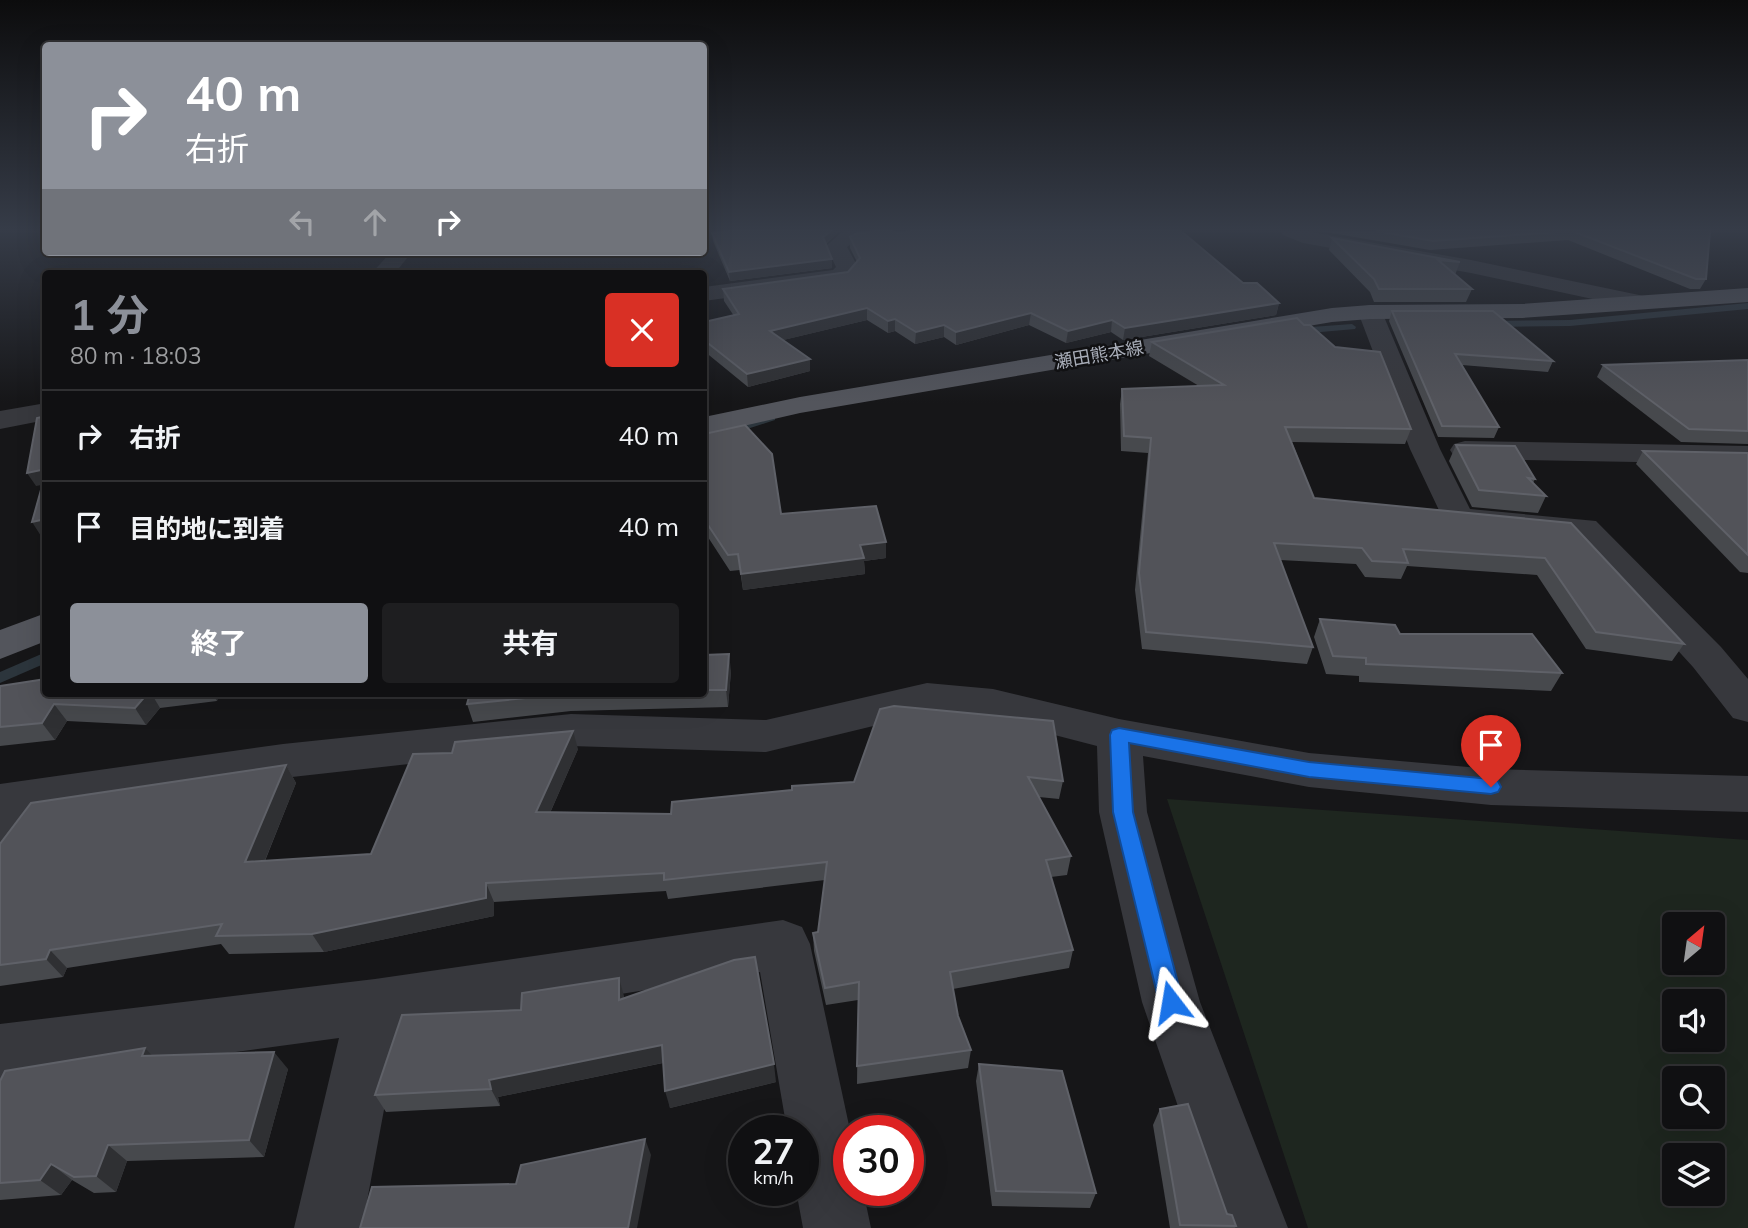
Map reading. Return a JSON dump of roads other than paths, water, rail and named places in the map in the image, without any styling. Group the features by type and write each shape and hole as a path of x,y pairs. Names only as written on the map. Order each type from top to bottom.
{"main road":[{"name":"瀬田熊本線","path":"707,425 800,405 1265,325 1370,312 1522,311 1748,295"},
{"path":"0,646 42,627"}],"street":[{"path":"707,294 747,288"},
{"path":"1581,288 1639,302"},
{"path":"1370,312 1425,449 1458,518 1584,528 1707,657 1748,707"},
{"path":"0,420 42,412"},
{"path":"1425,449 1748,455"},
{"path":"0,843 16,802 283,761 571,730 766,736 927,698 993,704 1119,735 1309,769 1491,787 1748,794"},
{"path":"1119,735 1123,812 1171,1002 1254,1228"},
{"path":"0,1054 376,1006 783,944 837,1228"},
{"path":"328,1228 376,1006"}],"waterway":[{"path":"1491,324 1570,323 1748,306"},
{"path":"1298,331 1352,327"},
{"path":"707,439 771,418"},
{"path":"0,678 42,659"}]}
